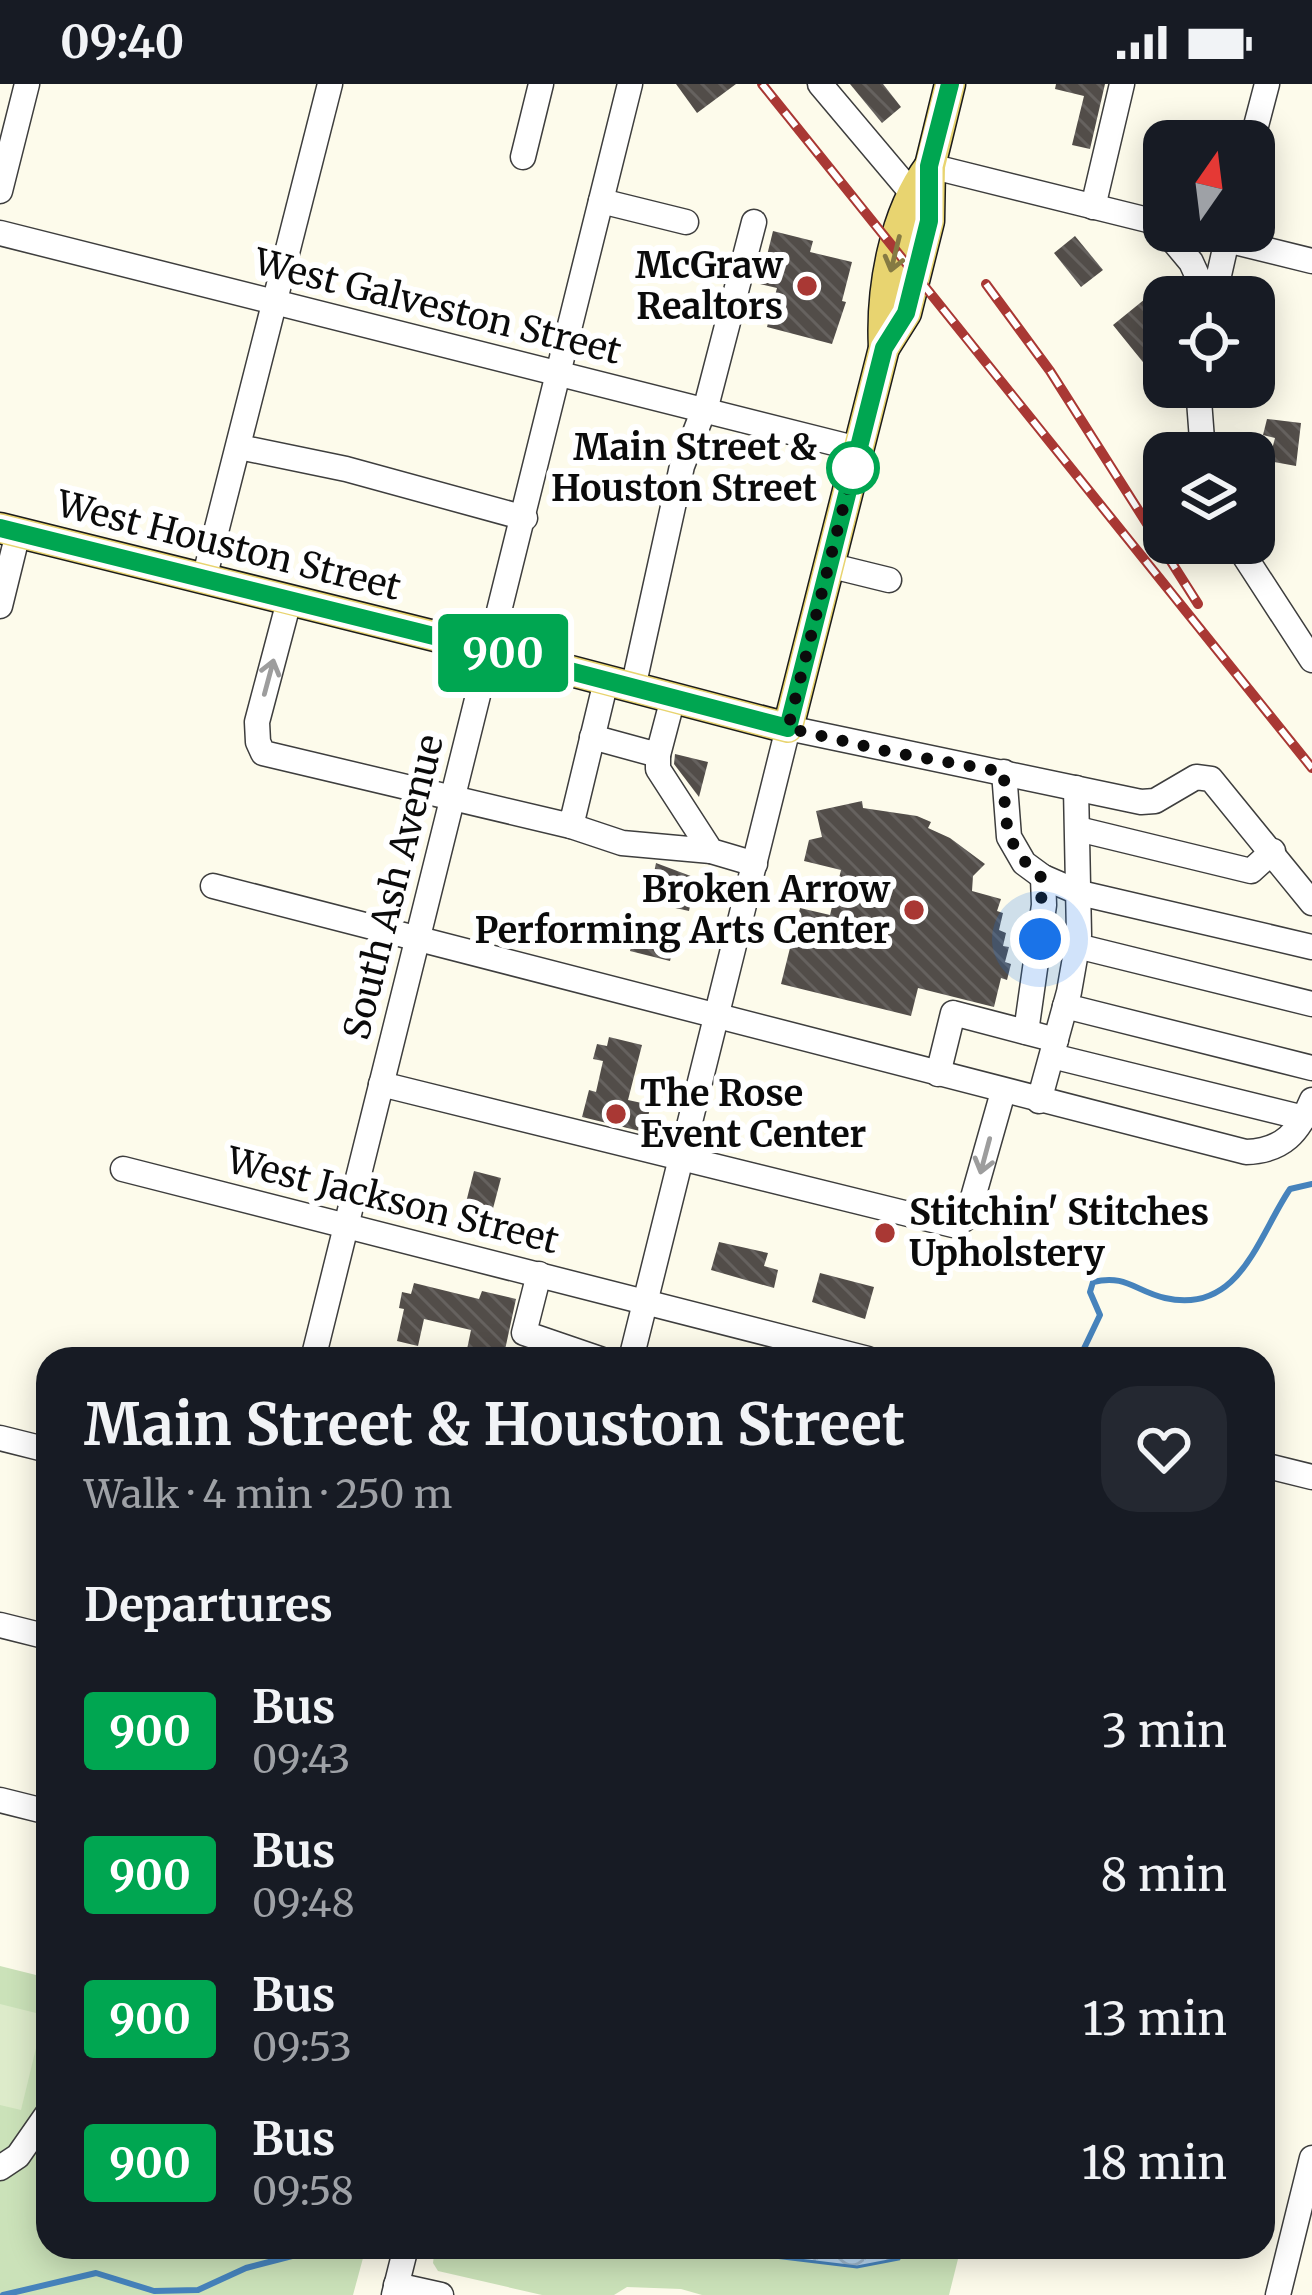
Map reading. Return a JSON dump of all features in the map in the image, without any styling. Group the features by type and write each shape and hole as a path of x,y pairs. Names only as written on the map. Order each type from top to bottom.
{"main road":[{"path":"884,348 906,313 929,221 929,166 950,84"},
{"path":"788,728 884,348 882,308 910,192 929,166"},
{"name":"West Houston Street","path":"9,531 788,728"}],"street":[{"path":"0,191 27,84"},
{"path":"204,580 330,84"},
{"path":"523,158 541,84"},
{"path":"820,84 910,192"},
{"path":"1093,207 1122,84"},
{"path":"1258,120 1267,84"},
{"name":"South Ash Avenue","path":"316,1347 525,518 602,201 624,85"},
{"path":"929,166 1143,221"},
{"path":"602,201 686,222"},
{"path":"571,826 592,736 620,684 682,466 704,410 754,222"},
{"name":"West Galveston Street","path":"0,233 858,449"},
{"path":"1275,251 1312,262"},
{"path":"239,447 346,469 525,518"},
{"path":"0,606 9,531"},
{"path":"1250,564 1312,660"},
{"path":"829,565 889,580"},
{"path":"290,601 257,722 263,752 571,826 622,843 711,851 755,864"},
{"path":"673,698 658,769 711,851"},
{"path":"634,1347 788,728 1141,802 1155,801 1196,777 1211,779 1312,903"},
{"path":"592,736 658,755"},
{"path":"1004,772 1009,837 1024,863 1042,878 1080,892 1312,947"},
{"path":"1039,1101 1077,946 1076,788"},
{"path":"1078,829 1251,871 1274,851"},
{"path":"1026,1032 1044,904 1042,878"},
{"path":"213,886 1003,1092 1246,1152 1267,1151 1285,1142 1308,1109 1054,1048 1026,1032 953,1013 938,1074"},
{"path":"1077,946 1312,1004"},
{"path":"1065,1006 1312,1068"},
{"path":"381,1084 953,1225 964,1219 1003,1092"},
{"name":"West Jackson Street","path":"123,1169 821,1347"},
{"path":"538,1274 524,1334 561,1347"},
{"path":"0,1438 36,1447"},
{"path":"1275,1468 1312,1477"},
{"path":"0,1624 36,1634"},
{"path":"0,1799 36,1809"},
{"path":"0,2168 36,2138"},
{"path":"1278,2295 1312,2158"},
{"path":"403,2259 395,2290 441,2295"}],"green space":[{"path":"0,1966 36,1975 36,2259 363,2259 353,2295 0,2295"},
{"path":"0,2004 36,2013 36,2048 21,2110 0,2105"},
{"path":"434,2259 958,2259 949,2295 702,2295 681,2289 627,2287 614,2295 542,2295 438,2271"}],"water":[{"path":"791,2259 899,2259 857,2267"}],"building":[{"path":"676,84 736,84 697,113"},
{"path":"850,84 883,84 901,107 882,123"},
{"path":"1056,84 1105,84 1090,149 1072,145 1084,96 1055,89"},
{"name":"McGraw Realtors","path":"773,231 813,241 810,252 852,262 842,301 846,302 832,344 767,327 777,288 760,284"},
{"path":"1075,236 1103,270 1081,287 1054,253"},
{"path":"1143,301 1143,362 1113,325"},
{"path":"1267,419 1301,423 1296,466 1275,462 1275,432 1264,432"},
{"path":"675,754 708,762 699,797 674,764"},
{"name":"Broken Arrow Performing Arts Center","path":"862,801 863,808 931,822 928,828 985,864 973,876 972,891 1001,899 999,930 1006,933 1005,962 1011,964 1007,980 1001,978 994,1007 918,988 911,1016 781,984 800,908 830,915 841,870 804,861 809,840 822,837 816,811"},
{"path":"656,863 696,878 689,911 648,902"},
{"path":"635,931 675,941 670,961 630,951"},
{"path":"609,1037 642,1045 628,1100 651,1105 644,1132 582,1117 589,1090 596,1092 603,1061 593,1059 597,1044 607,1046"},
{"path":"474,1171 501,1178 490,1220 463,1214"},
{"path":"719,1242 768,1253 764,1266 778,1270 774,1288 711,1270"},
{"path":"820,1273 874,1287 865,1319 812,1302"},
{"path":"414,1283 479,1299 482,1291 516,1299 506,1347 467,1347 471,1330 424,1319 418,1346 397,1341 404,1309 399,1308 402,1292 411,1294"}],"waterway":[{"path":"1085,1347 1100,1315 1090,1292 1093,1282 1122,1282 1165,1298 1191,1300 1212,1295 1244,1268 1290,1189 1312,1184"},
{"path":"3,2295 96,2273 154,2291 198,2290 246,2268 281,2259"}],"railway":[{"path":"762,84 1312,768"},
{"path":"986,284 1050,371 1198,604"}],"bus line":[{"name":"900","path":"0,528 788,728 884,348 906,313 929,221 929,166 950,84"}],"place":[{"name":"McGraw Realtors","path":"807,286"},
{"name":"Main Street & Houston Street","path":"853,468"},
{"name":"Broken Arrow Performing Arts Center","path":"914,910"},
{"name":"The Rose Event Center","path":"616,1114"},
{"name":"Stitchin' Stitches Upholstery","path":"885,1233"}],"route":[{"path":"853,468 788,728 1004,772 1009,837 1024,863 1042,878 1045,889 1040,939"}]}
